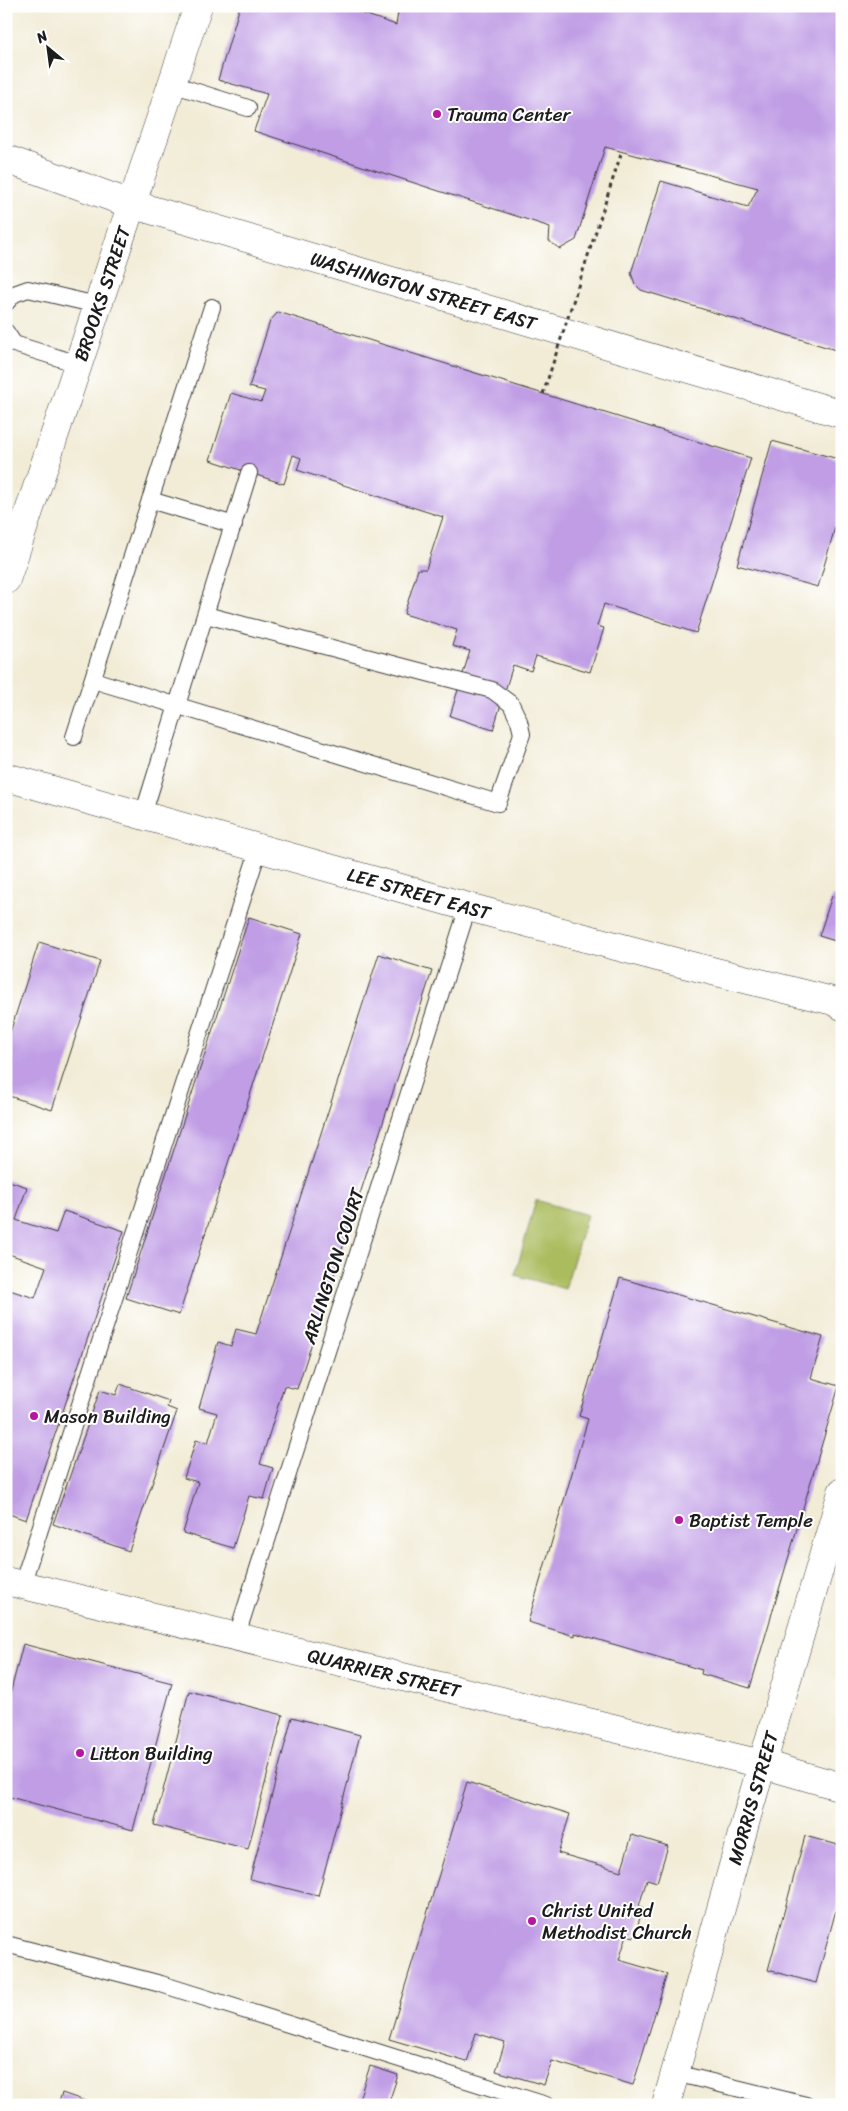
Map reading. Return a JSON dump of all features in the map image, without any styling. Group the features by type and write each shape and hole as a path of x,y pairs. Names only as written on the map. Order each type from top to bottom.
{"main road":[{"name":"BROOKS STREET","path":"6,580 198,6"},
{"name":"WASHINGTON STREET EAST","path":"6,159 131,204 842,414"},
{"name":"LEE STREET EAST","path":"6,776 468,907 839,1003"},
{"name":"MORRIS STREET","path":"666,2105 762,1764 842,1492"},
{"name":"QUARRIER STREET","path":"14,1583 762,1764 842,1787"}],"lane":[{"path":"172,84 248,108"},
{"path":"6,303 14,294 28,289 97,306"},
{"path":"74,737 212,307"},
{"path":"6,332 14,344 78,364"},
{"path":"143,815 250,473"},
{"path":"150,500 234,525"},
{"path":"93,680 498,803 522,734 512,704 492,690 206,614"},
{"path":"14,1583 259,848"},
{"name":"ARLINGTON COURT","path":"236,1638 468,907"},
{"path":"6,1944 161,1984 546,2105"},
{"path":"675,2073 806,2105"}],"path":[{"path":"542,394 622,152"}],"green space":[{"path":"536,1200 587,1215 565,1289 515,1275"},
{"path":"476,2095 507,2105 473,2105"}],"building":[{"path":"240,6 341,6 396,25 399,6 842,6 842,352 641,290 635,284 631,273 661,181 748,207 758,188 605,147 576,240 560,249 549,241 550,227 254,131 267,94 218,80"},
{"path":"278,312 751,458 696,633 604,604 597,626 604,628 590,672 536,656 531,671 513,665 493,730 450,716 470,651 452,646 457,630 404,614 418,569 426,569 443,517 297,470 301,458 293,455 284,484 210,460 231,393 261,402 265,391 249,387 270,321"},
{"path":"772,441 842,460 842,503 818,587 737,565"},
{"path":"832,896 842,899 842,943 819,936"},
{"path":"249,917 302,934 179,1315 126,1298"},
{"path":"39,942 100,961 52,1110 6,1095 6,1045"},
{"path":"379,954 432,971 297,1389 284,1386 260,1464 273,1468 264,1499 249,1496 233,1548 183,1533 198,1482 184,1478 196,1440 208,1443 217,1413 199,1408 218,1342 231,1346 236,1329 256,1334"},
{"name":"Mason Building","path":"6,1180 27,1187 16,1220 56,1233 64,1211 124,1231 26,1520 6,1513 6,1289 35,1298 46,1267 6,1253"},
{"name":"Baptist Temple","path":"620,1278 823,1337 811,1378 839,1386 750,1688 701,1674 702,1670 575,1633 575,1636 528,1622 588,1419 579,1416"},
{"path":"120,1384 169,1401 167,1407 177,1411 129,1551 53,1524 100,1390 116,1395"},
{"name":"Litton Building","path":"23,1644 172,1683 133,1830 6,1796 6,1710"},
{"path":"189,1691 283,1715 248,1849 154,1825"},
{"path":"292,1717 360,1735 318,1896 250,1879"},
{"name":"Christ United Methodist Church","path":"467,1782 570,1814 558,1853 621,1871 632,1835 668,1846 657,1882 647,1879 639,1906 643,1908 634,1937 627,1935 619,1960 667,1974 633,2085 552,2061 544,2085 496,2071 505,2042 476,2033 467,2062 389,2039"},
{"path":"805,1836 842,1846 842,1888 816,1983 768,1970"},
{"path":"370,2066 398,2075 388,2105 357,2105"},
{"path":"62,2093 94,2104 94,2105 58,2105"}],"place":[{"name":"Trauma Center","path":"437,114"},
{"name":"Mason Building","path":"34,1416"},
{"name":"Baptist Temple","path":"679,1520"},
{"name":"Litton Building","path":"80,1753"},
{"name":"Christ United Methodist Church","path":"532,1921"}]}
